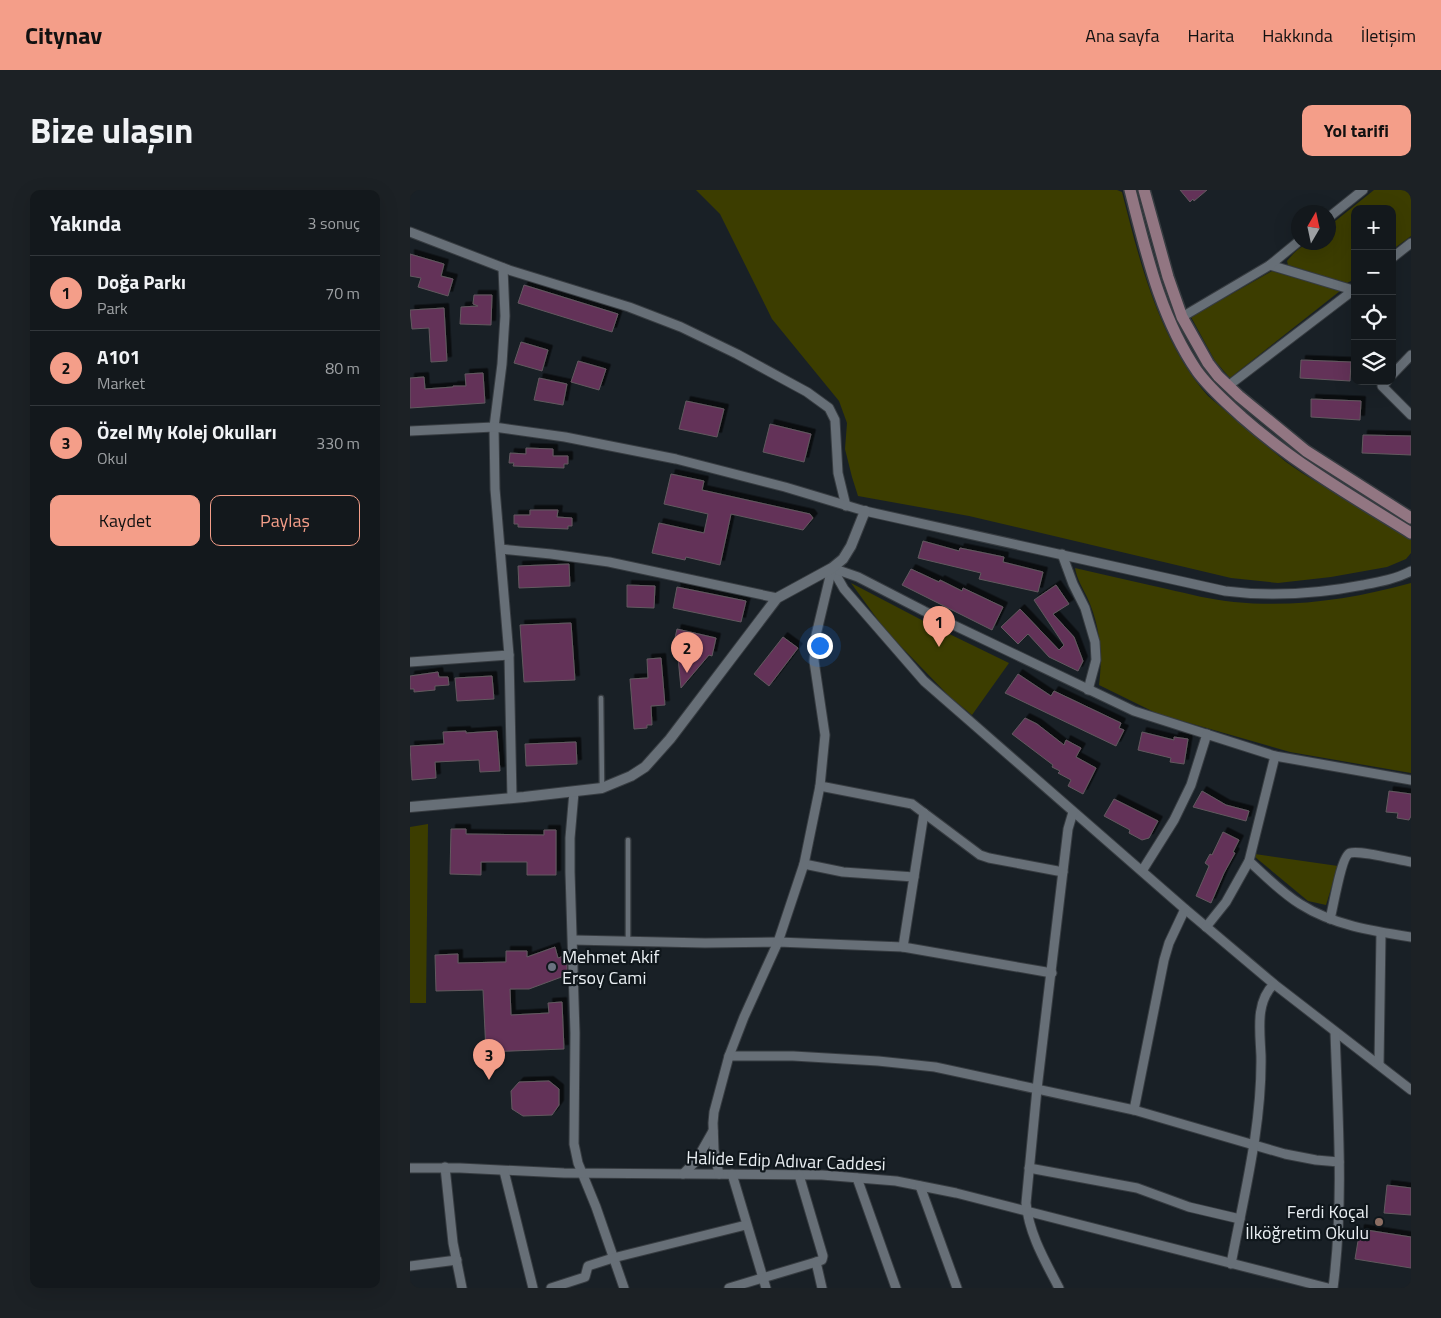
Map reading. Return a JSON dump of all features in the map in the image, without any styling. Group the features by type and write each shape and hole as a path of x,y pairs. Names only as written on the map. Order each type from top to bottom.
{"main road":[{"path":"1130,190 1164,307 1185,350 1209,386 1286,454 1411,533"},
{"path":"1144,190 1168,276 1182,317 1208,363 1228,386 1306,451 1411,518"}],"street":[{"path":"1336,212 1363,190"},
{"path":"410,232 503,268 629,307 681,327 808,392 829,408 835,420 838,473 846,506"},
{"path":"1396,255 1411,243"},
{"path":"1182,317 1270,265 1291,248"},
{"path":"1270,265 1351,289"},
{"path":"503,268 505,316 502,364 494,428 494,489 509,655 512,798"},
{"path":"1228,386 1351,292"},
{"path":"1396,371 1411,355"},
{"path":"1383,385 1411,415"},
{"path":"410,431 494,428 565,437 676,458 785,487 865,511 1062,554 1200,587 1243,593 1291,594 1339,590 1397,577 1411,571"},
{"path":"410,807 602,788 631,776 645,767 670,739 777,598 832,568 843,558 851,546 865,511"},
{"path":"500,549 609,562 777,598"},
{"path":"1062,554 1084,608 1095,642 1096,660 1088,690"},
{"path":"832,568 858,577 924,611 1134,711 1275,756 1411,780"},
{"path":"719,1174 714,1150 714,1112 729,1056 744,1017 778,942 804,864 820,786 825,735 814,662 816,635 832,568"},
{"path":"832,568 851,597 924,681 1206,927 1274,984 1411,1090"},
{"path":"410,662 509,655"},
{"path":"1142,872 1174,820 1190,785 1207,734"},
{"path":"1206,927 1226,902 1249,862 1275,756"},
{"path":"820,786 912,804 980,855 1063,872"},
{"path":"574,792 570,838 575,1033 574,1144 578,1163 624,1288"},
{"path":"1059,1288 1036,1242 1027,1212 1029,1168 1037,1089 1068,829 1073,812"},
{"path":"903,947 924,813"},
{"path":"1330,919 1342,865 1346,856 1350,853 1411,862"},
{"path":"1249,862 1298,903 1319,915 1381,933 1411,937"},
{"path":"804,864 843,872 914,877"},
{"path":"1134,1110 1164,960 1169,943 1185,909"},
{"path":"1379,1064 1381,933"},
{"path":"573,940 704,943 778,942 903,947 1052,973"},
{"path":"1232,1264 1254,1146 1261,1083 1261,1004 1264,996 1274,984"},
{"path":"1333,1288 1337,1240 1339,1162 1335,1032"},
{"path":"729,1056 793,1056 918,1064 1134,1110 1254,1146 1316,1160 1339,1162"},
{"path":"683,1174 696,1161 713,1131"},
{"path":"445,1167 453,1243 462,1288"},
{"name":"Halide Edip Adıvar Caddesi","path":"410,1168 445,1167 583,1174 799,1175 896,1181 956,1193 1328,1288"},
{"path":"1029,1168 1137,1188 1189,1207 1240,1218"},
{"path":"504,1171 533,1288"},
{"path":"732,1174 766,1288"},
{"path":"730,1288 822,1260 823,1256 799,1175"},
{"path":"856,1178 896,1288"},
{"path":"920,1186 957,1288"},
{"path":"551,1288 585,1277 588,1266 746,1224"},
{"path":"410,1266 457,1260"},
{"path":"816,1262 822,1288"}],"lane":[{"path":"601,698 602,788"},
{"path":"628,840 628,940"}],"shaded area":[{"path":"696,190 1117,190 1122,192 1153,300 1176,350 1208,396 1286,462 1411,540 1411,553 1406,559 1387,567 1331,577 1278,583 1231,578 969,516 858,496 845,449 847,423 839,401 772,319 720,214"},
{"path":"1374,190 1411,190 1411,236 1396,247 1396,205 1355,205"},
{"path":"1351,208 1351,281 1347,283 1288,265 1287,261 1298,250 1336,250 1336,220"},
{"path":"1272,271 1340,291 1230,378 1215,361 1191,317"},
{"path":"1075,568 1209,598 1256,604 1323,601 1367,594 1411,583 1411,773 1290,752 1158,714 1099,685 1101,663 1098,629"},
{"path":"851,583 1009,663 972,715 949,696 886,631"},
{"path":"428,824 426,1003 410,1003 410,827"},
{"path":"1255,854 1338,866 1326,905 1308,901 1255,857"}],"building":[{"path":"1180,190 1207,190 1190,202"},
{"path":"410,254 444,264 441,276 453,279 448,296 418,287 421,278 410,276"},
{"path":"524,285 618,314 612,332 518,303"},
{"path":"474,295 492,295 491,325 460,324 461,307 478,306 473,304"},
{"path":"444,308 447,361 431,362 429,328 412,329 410,310"},
{"path":"521,342 548,350 542,371 514,363"},
{"path":"1301,360 1351,362 1350,381 1300,378"},
{"path":"578,361 606,369 599,390 571,382"},
{"path":"483,373 485,403 410,408 410,378 424,377 425,389 466,386 465,374"},
{"path":"539,378 567,384 563,405 534,400"},
{"path":"1311,399 1361,401 1360,420 1311,417"},
{"path":"686,401 724,409 717,437 679,429"},
{"path":"770,424 811,434 804,462 763,452"},
{"path":"1363,435 1411,436 1411,455 1362,453"},
{"path":"526,448 553,449 553,456 568,456 568,464 564,464 564,468 513,466 514,463 509,463 510,453 526,454"},
{"path":"671,474 704,481 702,490 810,514 813,518 803,530 731,514 720,565 686,557 685,560 652,553 659,523 704,533 708,514 664,504"},
{"path":"530,510 558,510 557,517 572,518 572,526 568,526 568,529 518,527 518,524 514,524 514,515 530,515"},
{"path":"923,541 959,551 960,548 1004,557 1003,562 1043,572 1038,592 979,579 981,573 918,558"},
{"path":"569,564 570,586 519,588 518,566"},
{"path":"911,569 962,591 963,588 1003,607 992,630 902,585"},
{"path":"627,585 655,586 654,608 627,607"},
{"path":"1056,585 1069,604 1053,614 1074,637 1083,661 1078,671 1049,657 1028,634 1018,644 1001,627 1020,609 1059,650 1064,645 1034,600"},
{"path":"677,587 746,601 741,622 673,608"},
{"path":"571,623 575,680 524,682 520,625"},
{"path":"677,629 716,638 712,656 709,655 681,688 677,648 673,647"},
{"path":"783,637 798,648 769,686 754,674"},
{"path":"661,658 665,705 651,706 652,725 647,725 647,728 634,729 630,679 648,678 647,659"},
{"path":"438,672 439,677 448,677 449,685 435,686 435,690 414,692 414,689 410,689 410,676"},
{"path":"1018,674 1051,696 1054,691 1121,723 1119,728 1124,730 1116,746 1005,693"},
{"path":"492,676 494,699 457,701 455,678"},
{"path":"1025,718 1037,724 1064,745 1066,740 1081,748 1076,757 1096,768 1083,794 1068,786 1071,780 1058,773 1060,771 1052,767 1053,765 1012,734"},
{"path":"466,731 466,733 497,731 500,771 480,772 479,760 435,762 436,778 412,780 410,746 444,744 443,732"},
{"path":"1142,732 1174,740 1174,737 1188,739 1184,764 1170,762 1171,758 1138,750"},
{"path":"576,742 577,764 526,766 525,744"},
{"path":"1202,791 1226,805 1249,811 1246,821 1193,807"},
{"path":"1389,791 1411,794 1411,816 1409,820 1397,818 1398,813 1386,812"},
{"path":"1114,799 1158,821 1149,838 1142,840 1129,833 1130,830 1104,816"},
{"path":"451,829 466,829 466,834 544,835 544,830 556,830 556,875 527,875 527,862 481,862 481,875 450,874"},
{"path":"1223,832 1239,840 1233,852 1235,853 1211,903 1196,896 1209,866 1205,863 1210,854 1212,855"},
{"path":"555,947 558,958 564,956 567,964 567,975 529,989 510,989 511,1015 549,1013 548,1003 562,1002 564,1049 486,1052 483,990 436,991 435,955 458,954 458,963 506,962 506,951 527,951 527,957"},
{"path":"549,1081 559,1089 559,1105 552,1115 523,1116 512,1109 511,1091 519,1082"},
{"path":"1387,1185 1411,1188 1411,1215 1384,1213"},
{"path":"1360,1229 1411,1237 1411,1268 1355,1259"}],"place":[{"name":"Doğa Parkı","path":"939,647"},
{"name":"A101","path":"687,673"},
{"name":"Mehmet Akif Ersoy Cami","path":"552,967"},
{"name":"Özel My Kolej Okulları","path":"489,1080"},
{"name":"Ferdi Koçal İlköğretim Okulu","path":"1379,1222"}]}
